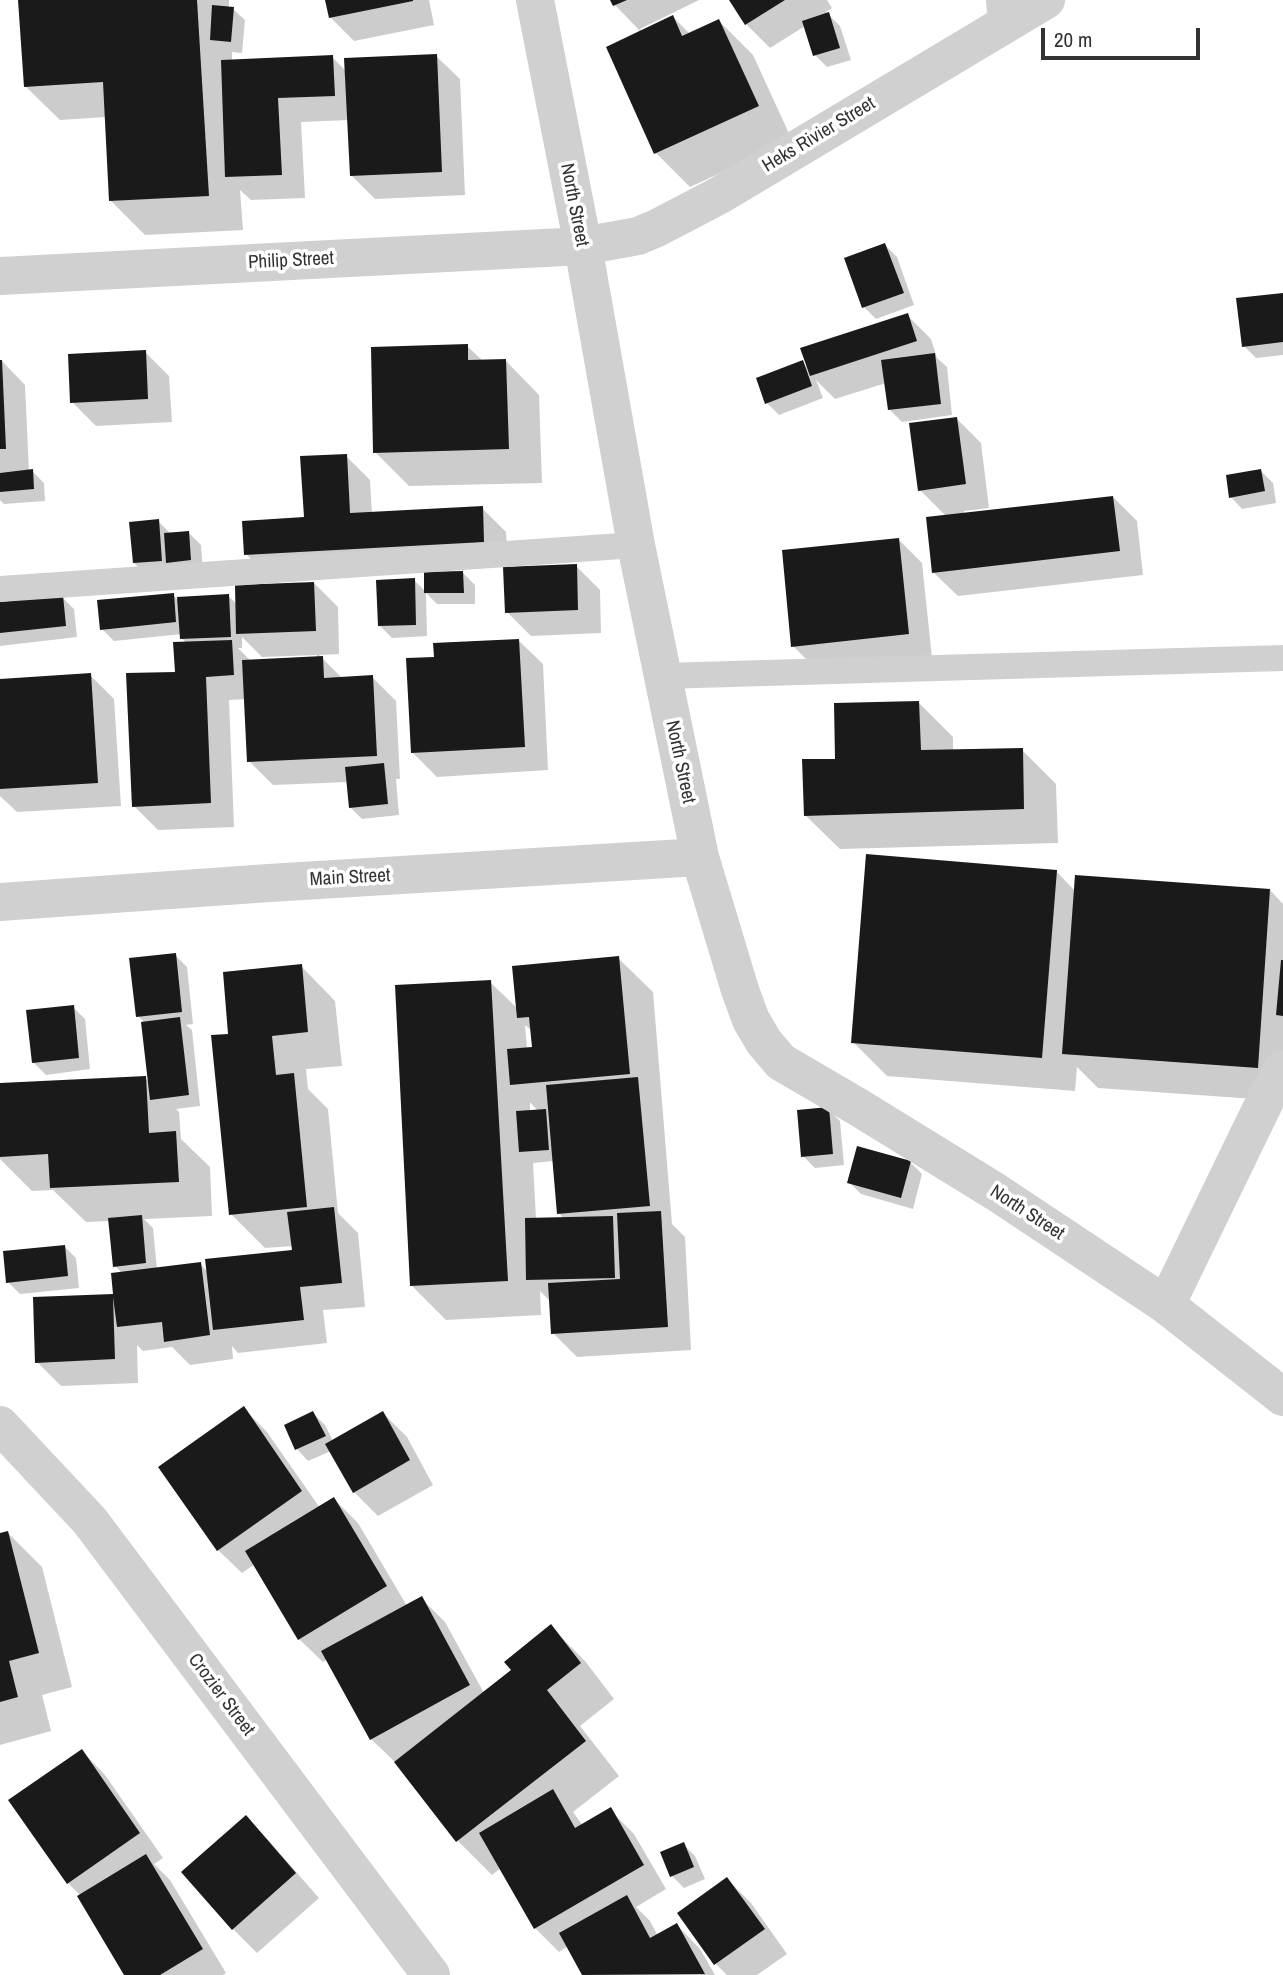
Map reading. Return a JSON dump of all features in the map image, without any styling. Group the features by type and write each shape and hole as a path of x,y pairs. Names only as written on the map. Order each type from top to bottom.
{"street":[{"name":"North Street","path":"535,0 583,246 636,545 700,857 751,1020 764,1042 781,1062 996,1192 1166,1305 1283,1397"},
{"name":"Heks Rivier Street","path":"583,246 638,236 720,195 1000,13 1046,0"},
{"name":"Philip Street","path":"0,276 583,246"},
{"name":"Main Street","path":"0,902 700,857"},
{"path":"1166,1305 1283,1069"},
{"name":"Crozier Street","path":"0,1425 90,1521 431,1975"}],"lane":[{"path":"0,589 636,545"},
{"path":"662,676 1283,658"}],"building":[{"path":"18,0 197,0 209,196 109,201 103,82 24,87"},
{"path":"325,0 413,0 413,1 329,18"},
{"path":"610,0 627,0 613,6"},
{"path":"729,0 785,0 745,25"},
{"path":"212,5 234,7 231,42 210,40"},
{"path":"829,12 840,48 813,56 802,21"},
{"path":"673,15 682,36 719,19 759,106 654,154 606,47"},
{"path":"437,54 442,172 350,176 344,58"},
{"path":"333,55 335,96 278,98 282,175 225,177 221,60"},
{"path":"885,243 904,293 862,308 844,258"},
{"path":"1283,293 1283,342 1242,347 1236,298"},
{"path":"908,313 917,341 810,376 800,348"},
{"path":"468,344 468,360 506,359 509,449 373,453 371,347"},
{"path":"146,350 148,399 70,403 68,354"},
{"path":"935,353 941,404 888,410 881,360"},
{"path":"2,360 6,449 0,449"},
{"path":"803,360 812,386 765,404 756,378"},
{"path":"957,417 966,484 918,491 909,423"},
{"path":"347,454 350,513 483,506 484,542 244,555 242,521 304,517 300,456"},
{"path":"33,469 34,489 0,492 0,473"},
{"path":"1261,469 1265,491 1229,498 1226,475"},
{"path":"1113,496 1120,551 932,573 926,517"},
{"path":"159,519 162,561 133,563 129,522"},
{"path":"189,531 191,560 166,563 164,533"},
{"path":"899,538 909,634 791,647 782,550"},
{"path":"577,564 578,610 505,613 503,567"},
{"path":"463,571 464,593 424,593 424,572"},
{"path":"415,578 416,625 378,626 376,580"},
{"path":"314,582 316,631 236,634 235,585"},
{"path":"174,593 176,622 100,630 97,600"},
{"path":"229,594 231,637 180,639 177,597"},
{"path":"63,595 66,626 0,633 0,602"},
{"path":"519,639 525,747 411,753 406,658 434,657 433,643"},
{"path":"232,640 234,675 206,677 211,803 132,807 126,673 175,672 173,642"},
{"path":"323,656 324,678 373,675 377,756 247,762 242,660"},
{"path":"91,673 98,783 0,789 0,679"},
{"path":"919,701 921,750 1023,748 1024,809 804,816 802,759 835,759 834,703"},
{"path":"384,763 388,804 349,808 345,767"},
{"path":"866,854 1057,870 1042,1058 851,1043"},
{"path":"1075,875 1270,889 1258,1068 1062,1054"},
{"path":"176,953 182,1012 136,1017 129,958"},
{"path":"619,956 630,1074 510,1085 507,1049 532,1047 529,1017 517,1018 512,966"},
{"path":"1283,960 1283,1016 1276,1015"},
{"path":"302,964 308,1032 272,1036 276,1075 294,1073 307,1207 229,1215 211,1035 228,1034 223,972"},
{"path":"491,980 508,1281 410,1286 395,985"},
{"path":"74,1005 79,1058 32,1063 26,1010"},
{"path":"180,1017 189,1095 150,1100 141,1022"},
{"path":"146,1076 149,1133 176,1131 179,1182 50,1188 48,1154 0,1157 0,1083"},
{"path":"638,1077 650,1206 557,1214 546,1085"},
{"path":"829,1107 833,1154 801,1157 797,1110"},
{"path":"546,1109 549,1150 519,1152 516,1111"},
{"path":"857,1146 911,1161 901,1198 847,1183"},
{"path":"334,1207 342,1283 300,1287 304,1320 213,1330 205,1259 292,1250 287,1212"},
{"path":"661,1211 668,1327 551,1334 548,1283 620,1279 617,1213"},
{"path":"142,1215 146,1263 113,1267 108,1218"},
{"path":"613,1216 615,1278 526,1280 525,1218"},
{"path":"65,1245 68,1276 6,1283 3,1251"},
{"path":"201,1262 210,1335 164,1342 162,1322 117,1327 113,1297 115,1359 35,1363 33,1297 113,1294 111,1273"},
{"path":"244,1406 302,1491 217,1551 158,1467"},
{"path":"313,1411 326,1436 295,1450 284,1425"},
{"path":"383,1411 410,1460 353,1493 325,1444"},
{"path":"334,1497 387,1586 298,1640 245,1551"},
{"path":"8,1531 39,1653 9,1661 18,1697 0,1702 0,1533"},
{"path":"422,1596 470,1685 370,1740 321,1651"},
{"path":"551,1624 581,1663 547,1690 586,1741 456,1842 394,1762 511,1670 504,1662"},
{"path":"82,1749 140,1833 67,1884 8,1800"},
{"path":"553,1789 575,1828 611,1807 644,1865 534,1929 479,1833"},
{"path":"246,1815 296,1873 232,1930 181,1872"},
{"path":"684,1842 694,1867 670,1877 660,1852"},
{"path":"146,1854 203,1949 160,1975 124,1975 77,1896"},
{"path":"727,1877 765,1929 714,1965 677,1913"},
{"path":"627,1895 650,1938 677,1923 705,1974 582,1975 559,1933"}]}
